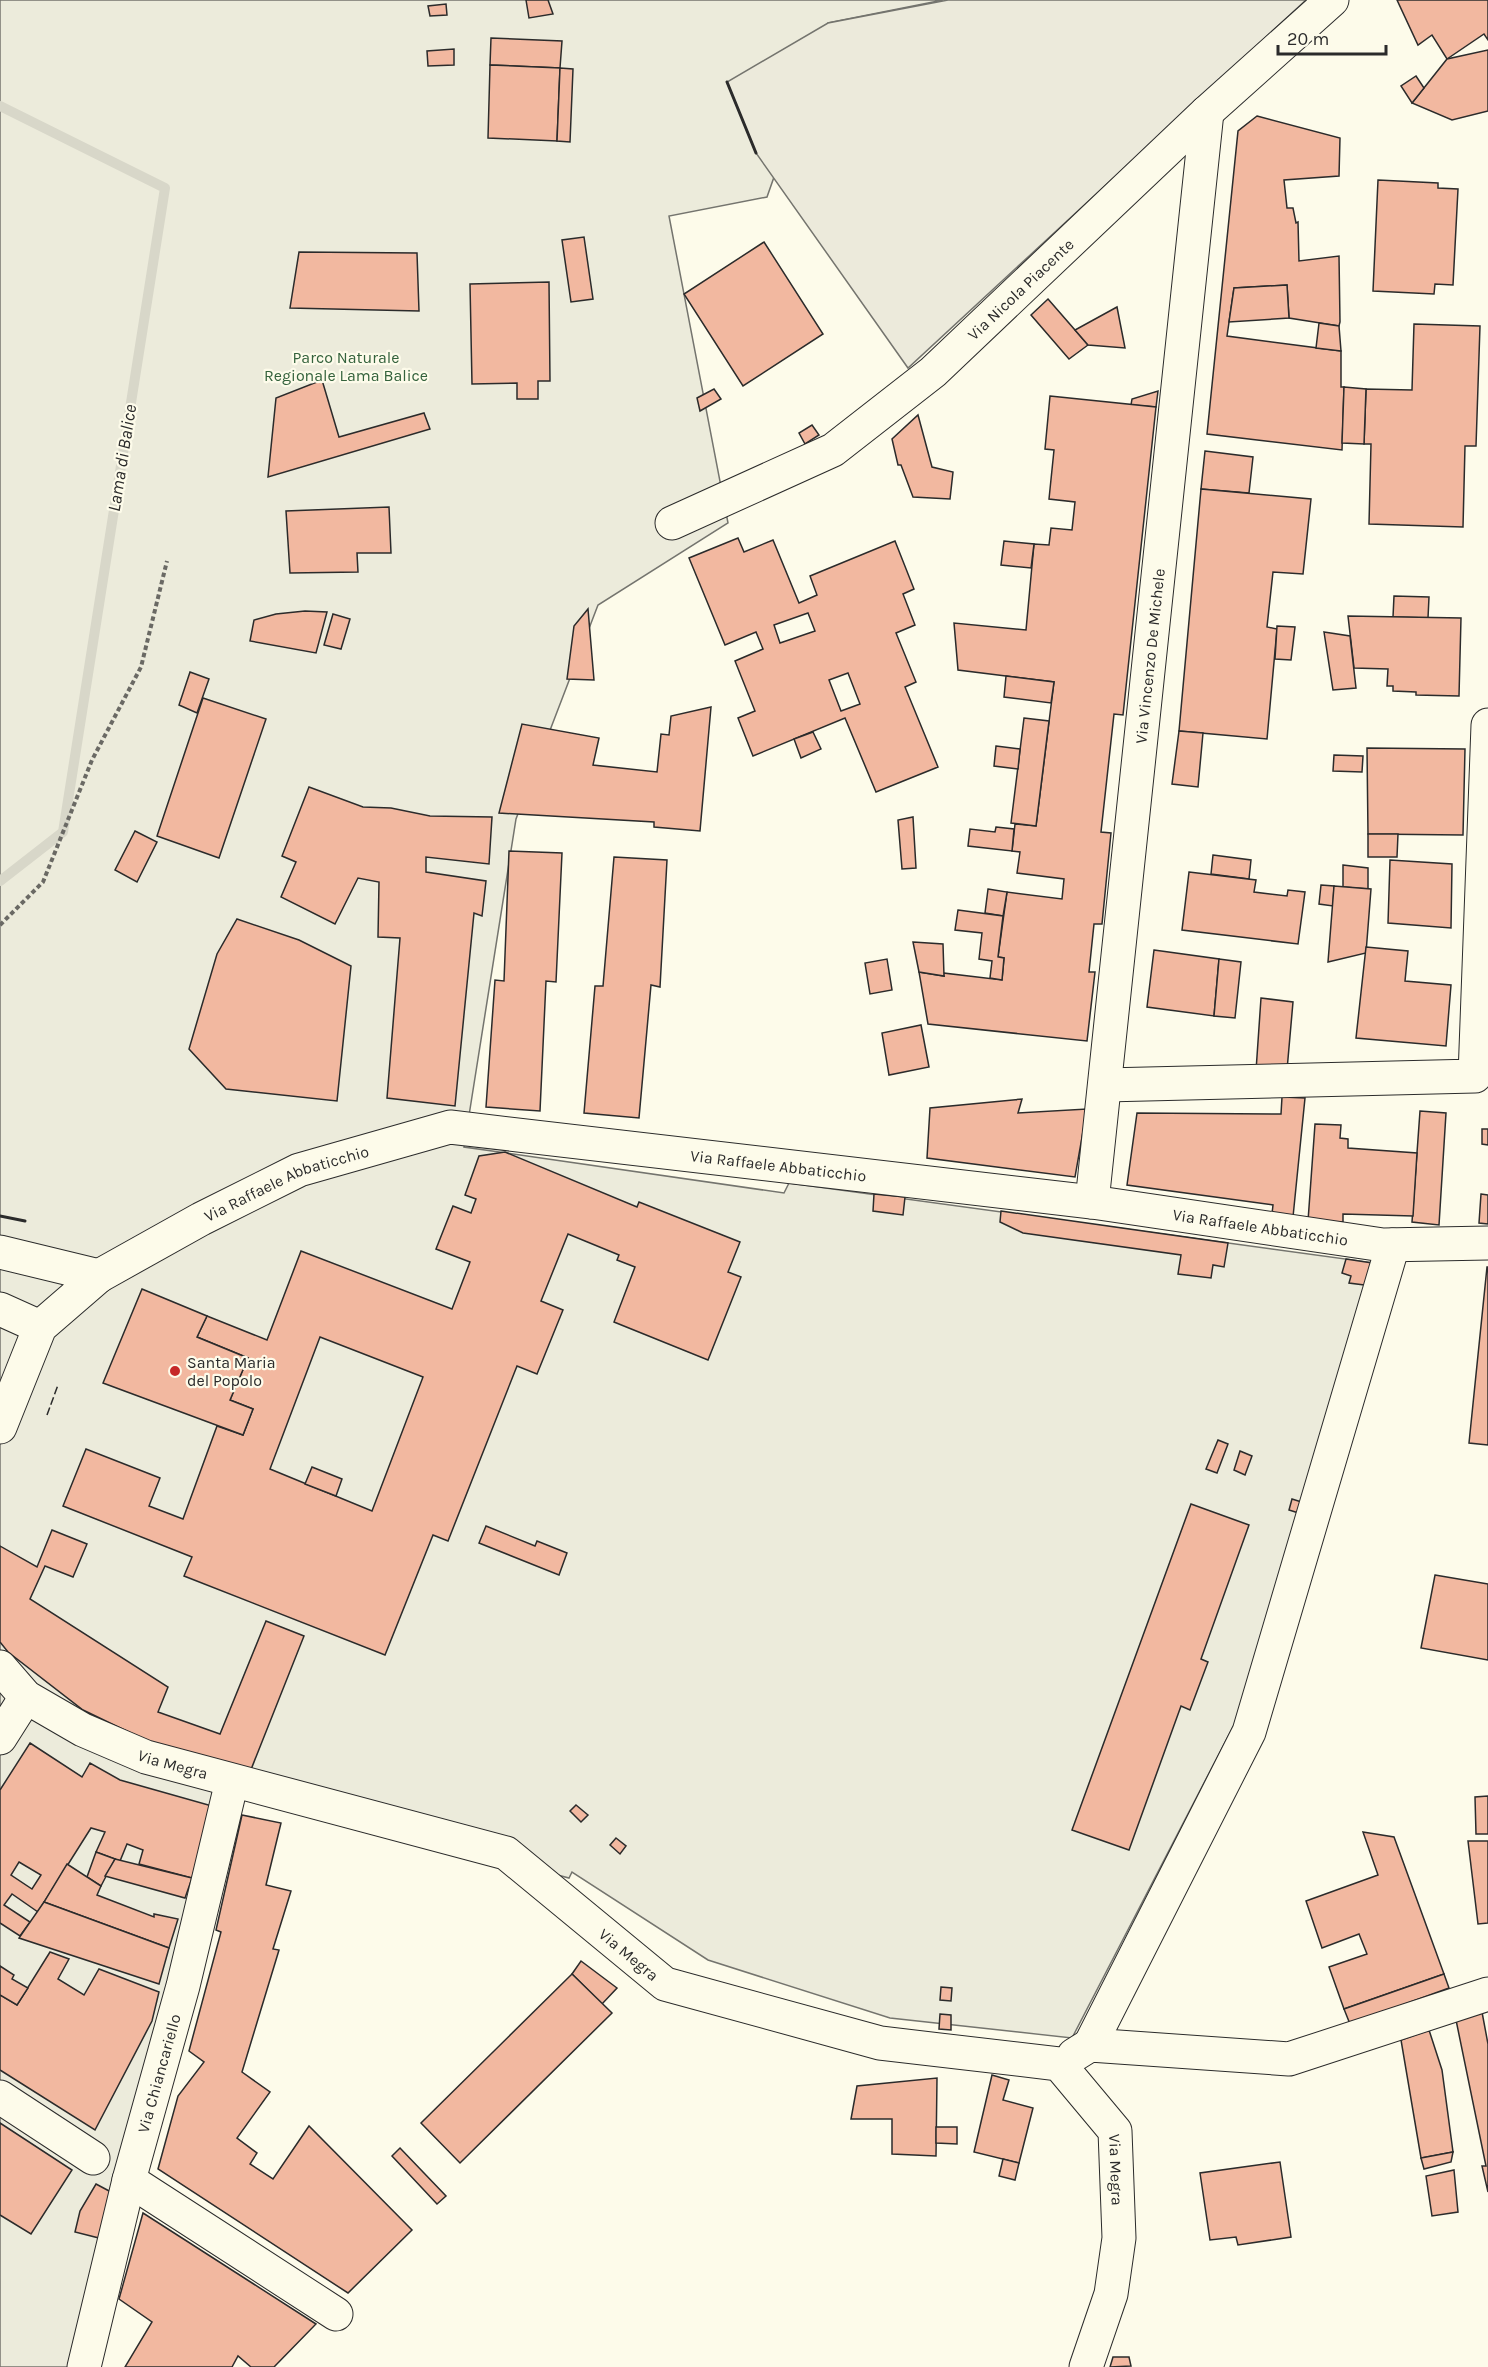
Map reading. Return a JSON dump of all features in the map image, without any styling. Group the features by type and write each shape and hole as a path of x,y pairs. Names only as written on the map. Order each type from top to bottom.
{"street":[{"name":"Via Nicola Piacente","path":"672,523 834,450 933,372 1207,111 1332,0"},
{"name":"Via Vincenzo De Michele","path":"1092,1202 1207,111"},
{"path":"1105,1085 1482,1076 1488,725"},
{"name":"Via Raffaele Abbaticchio","path":"40,1327 99,1276 201,1219 299,1170 450,1127 1092,1202 1393,1245 1488,1243"},
{"path":"1059,2064 1090,2045 1249,1732 1393,1245"},
{"path":"0,1252 99,1276"},
{"path":"0,1309 40,1327 0,1427"},
{"name":"Via Megra","path":"0,1667 26,1697 83,1730 146,1757 506,1853 665,1984 880,2043 1059,2064 1114,2131 1119,2238 1111,2294 1086,2367"},
{"path":"0,1738 26,1697"},
{"name":"Via Chiancariello","path":"84,2367 129,2180 183,1986 232,1781"},
{"path":"1090,2045 1288,2059 1488,1994"},
{"path":"0,2097 93,2158"},
{"path":"129,2180 336,2314"}],"path":[{"path":"0,925 43,882 92,760 141,667 167,561"}],"green space":[{"name":"Parco Naturale Regionale Lama Balice","path":"0,0 943,0 828,23 767,197 669,216 728,523 598,605 516,819 464,1147 784,1193 789,1183 1375,1263 1235,1723 1072,2038 890,2018 708,1960 572,1872 569,1878 243,1791 98,2367 0,2367"}],"shaded area":[{"path":"948,0 1306,0 908,368 756,153 727,82 828,23"}],"building":[{"path":"526,0 548,0 553,14 529,18"},
{"path":"1397,0 1488,0 1488,40 1484,34 1447,59 1432,35 1418,45"},
{"path":"446,4 447,15 430,16 428,6"},
{"path":"491,38 562,41 560,68 490,65"},
{"path":"454,49 454,65 428,66 427,51"},
{"path":"1488,50 1488,111 1452,120 1412,103 1447,59"},
{"path":"490,65 560,68 557,141 488,138"},
{"path":"560,68 573,69 570,142 557,141"},
{"path":"1416,76 1424,88 1412,103 1401,86"},
{"path":"1257,116 1340,138 1339,176 1284,180 1287,208 1293,208 1296,223 1298,222 1299,261 1339,256 1340,322 1339,326 1289,318 1287,285 1234,288 1227,336 1341,351 1341,387 1344,387 1342,450 1207,434 1238,131"},
{"path":"1378,180 1438,183 1438,188 1458,189 1453,285 1435,284 1434,294 1373,291"},
{"path":"584,237 593,299 571,302 562,240"},
{"path":"764,242 823,334 743,386 684,294"},
{"path":"299,252 417,253 419,311 290,308"},
{"path":"549,282 550,381 538,381 538,399 517,399 517,383 472,384 470,284"},
{"path":"1287,285 1289,318 1229,322 1234,288"},
{"path":"1048,299 1088,345 1069,359 1031,315"},
{"path":"1117,307 1125,348 1088,345 1075,330"},
{"path":"1319,323 1339,326 1341,351 1316,348"},
{"path":"1414,324 1480,326 1476,446 1465,446 1463,527 1369,524 1371,444 1364,444 1366,389 1412,390"},
{"path":"322,380 339,437 424,413 430,429 268,477 276,398"},
{"path":"1344,387 1366,389 1364,444 1342,443"},
{"path":"714,389 721,399 700,411 697,398"},
{"path":"1158,391 1156,407 1131,405 1132,399"},
{"path":"1050,396 1156,407 1123,715 1114,714 1101,832 1111,833 1102,924 1094,924 1089,972 1095,972 1087,1041 928,1024 919,972 1002,980 1004,958 998,957 1007,892 1062,899 1064,879 1017,873 1020,852 1012,851 1015,824 1036,826 1054,682 958,670 954,623 1026,630 1034,544 1049,545 1051,528 1072,530 1075,502 1049,499 1054,450 1045,449"},
{"path":"918,415 932,467 953,472 950,499 913,497 901,465 898,465 892,439"},
{"path":"812,425 819,435 805,444 799,433"},
{"path":"1205,451 1253,457 1249,493 1201,489"},
{"path":"1201,489 1311,499 1303,574 1273,572 1267,627 1277,629 1267,739 1179,731"},
{"path":"389,507 391,553 357,553 358,572 290,573 286,511"},
{"path":"738,538 744,552 773,540 799,603 817,595 810,576 895,541 914,589 903,594 915,625 896,633 916,682 905,687 938,767 876,792 845,718 753,756 738,718 755,711 735,661 763,649 756,632 725,645 689,558","holes":["808,613 815,631 780,643 774,625","848,673 860,704 841,711 829,680"]},
{"path":"1004,541 1034,544 1031,568 1001,565"},
{"path":"1394,596 1429,597 1428,618 1393,617"},
{"path":"588,609 594,680 567,679 574,626"},
{"path":"305,611 327,612 316,653 250,641 254,620 276,614"},
{"path":"333,614 350,619 341,649 324,645"},
{"path":"1348,616 1461,618 1459,696 1416,695 1416,692 1393,691 1393,686 1387,686 1388,669 1354,668"},
{"path":"1277,626 1295,627 1291,660 1275,659"},
{"path":"1324,632 1350,636 1356,688 1333,690"},
{"path":"190,672 209,679 197,713 179,705"},
{"path":"1006,676 1054,682 1051,703 1004,697"},
{"path":"203,698 266,719 219,858 157,836"},
{"path":"711,707 700,831 654,827 654,822 499,813 522,724 599,738 593,765 657,772 661,734 669,735 671,716"},
{"path":"1024,718 1049,721 1036,826 1011,823"},
{"path":"1179,731 1203,733 1198,787 1172,784"},
{"path":"813,732 821,749 801,758 794,739"},
{"path":"996,746 1020,749 1018,769 994,766"},
{"path":"1367,748 1465,749 1463,835 1368,834"},
{"path":"1334,755 1363,756 1362,772 1333,771"},
{"path":"309,787 363,807 391,808 430,816 492,817 489,864 426,857 426,872 486,881 482,916 474,913 455,1106 387,1098 400,938 378,937 379,882 358,878 335,924 281,897 296,862 282,856"},
{"path":"913,817 916,868 902,869 898,820"},
{"path":"996,827 1014,829 1012,851 968,846 970,829 995,832"},
{"path":"135,831 157,842 137,882 115,870"},
{"path":"1368,834 1398,834 1397,857 1368,857"},
{"path":"509,851 562,853 556,982 546,981 540,1111 486,1107 495,980 504,981"},
{"path":"1213,855 1251,860 1249,879 1211,874"},
{"path":"614,857 667,860 660,987 651,985 639,1118 584,1113 595,986 603,986"},
{"path":"1390,860 1452,864 1451,928 1388,923"},
{"path":"1343,865 1368,868 1368,889 1343,887"},
{"path":"1189,872 1256,880 1254,892 1287,896 1288,890 1305,892 1298,944 1182,930"},
{"path":"1321,885 1334,886 1333,906 1319,904"},
{"path":"1334,886 1371,889 1366,953 1328,962"},
{"path":"988,889 1007,892 1003,916 985,913"},
{"path":"958,910 1003,916 998,957 1004,958 1002,980 990,978 992,961 979,959 982,933 955,930"},
{"path":"237,919 299,940 351,966 337,1101 226,1089 189,1049 217,954"},
{"path":"913,942 943,944 944,976 919,972"},
{"path":"1366,947 1408,951 1405,981 1451,985 1446,1046 1356,1038"},
{"path":"1154,950 1219,959 1214,1016 1147,1007"},
{"path":"887,959 892,990 870,994 865,963"},
{"path":"1219,959 1241,962 1235,1018 1214,1016"},
{"path":"1261,998 1293,1002 1287,1070 1256,1071"},
{"path":"921,1025 929,1067 889,1075 882,1033"},
{"path":"1282,1097 1305,1098 1293,1217 1272,1214 1273,1205 1127,1185 1137,1113 1281,1114"},
{"path":"1022,1099 1018,1113 1087,1109 1075,1177 927,1158 930,1108"},
{"path":"1420,1111 1446,1113 1439,1225 1412,1222"},
{"path":"1315,1124 1341,1125 1340,1138 1348,1139 1348,1148 1417,1153 1413,1216 1343,1214 1343,1222 1308,1221"},
{"path":"1482,1129 1488,1129 1488,1145 1482,1144"},
{"path":"505,1152 637,1207 639,1202 740,1242 728,1272 741,1277 708,1360 614,1322 635,1267 617,1260 619,1255 568,1234 541,1301 563,1310 537,1374 517,1366 448,1541 433,1535 385,1655 184,1576 192,1557 63,1506 86,1449 160,1478 149,1506 183,1519 217,1426 243,1435 253,1409 230,1400 248,1358 197,1337 207,1316 267,1340 301,1251 452,1309 470,1262 436,1249 453,1206 471,1213 476,1199 465,1195 479,1156","holes":["320,1337 423,1377 372,1511 270,1469"]},
{"path":"874,1194 905,1197 903,1215 873,1211"},
{"path":"1481,1194 1488,1195 1488,1224 1479,1223"},
{"path":"1001,1211 1228,1243 1224,1267 1213,1265 1211,1278 1178,1274 1181,1255 1023,1233 1000,1222"},
{"path":"1346,1259 1379,1264 1372,1286 1349,1283 1351,1276 1342,1273"},
{"path":"1488,1267 1488,1445 1469,1443"},
{"name":"Santa Maria del Popolo","path":"142,1289 207,1316 197,1337 248,1358 230,1400 253,1409 243,1435 103,1383"},
{"path":"1218,1440 1228,1444 1217,1473 1206,1469"},
{"path":"1240,1451 1252,1456 1245,1475 1234,1470"},
{"path":"312,1467 342,1479 336,1496 305,1484"},
{"path":"1292,1499 1308,1504 1305,1515 1289,1510"},
{"path":"1191,1504 1249,1525 1201,1659 1208,1662 1190,1710 1181,1706 1129,1850 1072,1830"},
{"path":"486,1526 535,1546 537,1541 567,1553 559,1575 479,1543"},
{"path":"52,1530 87,1544 73,1577 45,1566 30,1599 168,1687 158,1712 220,1734 266,1621 304,1636 250,1772 168,1751 83,1710 8,1652 0,1642 0,1546 37,1567"},
{"path":"1435,1575 1488,1584 1488,1660 1421,1648"},
{"path":"30,1743 82,1777 90,1763 120,1780 212,1806 192,1878 139,1864 143,1850 127,1844 120,1861 96,1852 105,1832 91,1828 38,1912 12,1894 4,1905 30,1922 20,1936 0,1923 0,1790","holes":["19,1862 41,1875 32,1889 11,1875"]},
{"path":"1488,1796 1488,1834 1476,1834 1475,1797"},
{"path":"576,1805 588,1815 581,1822 570,1811"},
{"path":"242,1815 281,1823 266,1885 291,1891 273,1949 279,1950 242,2072 270,2092 237,2138 257,2153 250,2164 273,2179 309,2126 412,2230 348,2293 158,2169 178,2096 204,2062 189,2051 221,1932 216,1930"},
{"path":"1363,1832 1394,1837 1444,1974 1344,2009 1329,1967 1367,1954 1359,1934 1322,1948 1306,1901 1378,1875"},
{"path":"616,1838 626,1846 620,1854 610,1845"},
{"path":"1468,1841 1488,1841 1488,1923 1478,1924"},
{"path":"96,1852 115,1859 101,1886 87,1877"},
{"path":"115,1859 192,1878 185,1898 105,1876"},
{"path":"67,1864 101,1886 97,1895 154,1917 154,1914 178,1919 169,1948 44,1902"},
{"path":"44,1902 169,1948 159,1984 19,1938"},
{"path":"50,1952 69,1959 58,1979 84,1995 99,1969 159,1992 152,2021 95,2130 0,2070 0,1995 17,2005"},
{"path":"581,1961 617,1988 602,2004 572,1974"},
{"path":"0,1966 14,1975 12,1979 28,1988 17,2005 0,1995"},
{"path":"572,1974 612,2013 460,2163 421,2123"},
{"path":"1444,1974 1449,1988 1350,2024 1344,2009"},
{"path":"941,1987 952,1988 951,2001 940,2000"},
{"path":"1482,2012 1488,2044 1488,2192 1482,2166 1486,2166 1456,2020"},
{"path":"940,2014 951,2015 951,2030 939,2029"},
{"path":"1429,2030 1442,2070 1453,2152 1421,2158 1401,2040"},
{"path":"992,2075 1009,2080 1003,2100 1033,2108 1019,2163 974,2152"},
{"path":"937,2078 936,2156 892,2154 892,2119 851,2119 857,2086"},
{"path":"0,2123 72,2170 31,2234 0,2215"},
{"path":"936,2127 957,2127 957,2144 936,2143"},
{"path":"400,2148 446,2196 437,2204 392,2156"},
{"path":"1453,2152 1451,2162 1424,2169 1421,2158"},
{"path":"1003,2159 1019,2163 1015,2180 999,2176"},
{"path":"1280,2162 1291,2237 1238,2245 1236,2237 1210,2240 1200,2173"},
{"path":"1454,2170 1458,2212 1432,2216 1426,2176"},
{"path":"96,2184 111,2192 99,2238 75,2232 80,2211"},
{"path":"143,2213 316,2324 274,2367 251,2367 238,2356 232,2367 125,2367 152,2322 119,2299"},
{"path":"1113,2357 1129,2357 1131,2366 1110,2367"}],"waterway":[{"name":"Lama di Balice","path":"0,106 165,188 63,832 0,881"}],"fence":[{"path":"47,1415 58,1385"}],"wall":[{"path":"727,82 756,153"},
{"path":"0,1216 25,1221"}],"place":[{"name":"Santa Maria del Popolo","path":"175,1371"}]}
